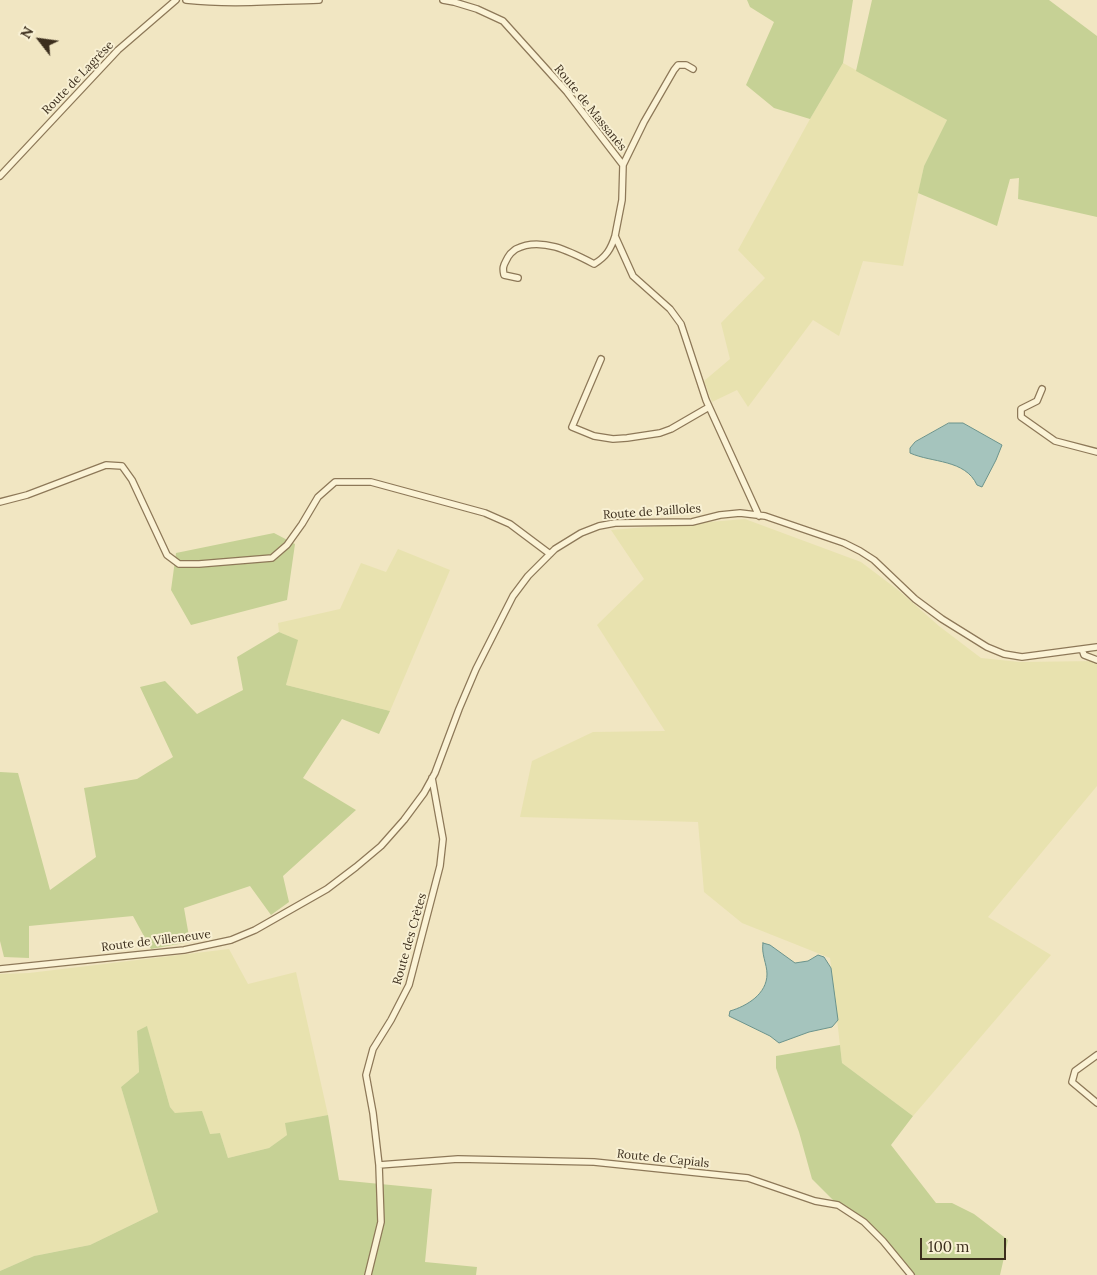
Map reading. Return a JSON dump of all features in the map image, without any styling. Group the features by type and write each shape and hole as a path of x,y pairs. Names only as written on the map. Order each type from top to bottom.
{"street":[{"name":"Route de Lagrèse","path":"0,176 118,50 176,0"},
{"path":"186,0 202,2 319,0"},
{"name":"Route de Massanès","path":"443,0 477,9 503,21 567,92 623,165 622,200 615,236 604,259 594,264 570,252 544,245 525,245 510,252 502,268 504,275 518,278"},
{"path":"623,165 644,122 674,70 678,65 686,65 693,69"},
{"path":"615,236 633,276 670,308 681,324 710,407 759,516"},
{"path":"601,359 572,427 594,436 614,439 660,433 671,429 710,407"},
{"path":"1042,389 1037,401 1021,409 1021,417 1055,441 1097,452"},
{"path":"0,502 27,495 106,465 122,466 132,480 167,555 179,564 199,564 272,558 287,545 318,497 335,482 371,482 485,513 510,524 550,554"},
{"name":"Route de Pailloles","path":"432,778 476,669 513,596 528,576 555,549 581,533 599,526 615,523 692,522 720,515 740,513 765,516 844,543 860,551 874,560 915,599 942,619 999,652 1022,657 1097,647"},
{"path":"1082,650 1084,654 1097,660"},
{"name":"Route de Villeneuve","path":"0,969 184,950 231,940 255,930 327,889 381,846 404,820 424,793 432,778"},
{"name":"Route des Crètes","path":"368,1275 381,1222 379,1165 374,1113 366,1075 373,1049 409,985 440,866 443,839 432,778"},
{"path":"1097,1055 1075,1071 1072,1082 1097,1103"},
{"name":"Route de Capials","path":"379,1165 458,1159 594,1162 748,1178 815,1201 838,1205 864,1222 883,1241 911,1275"}],"shaded area":[{"path":"843,63 947,120 924,166 903,266 863,261 839,336 813,320 748,407 737,390 712,402 704,381 730,359 721,323 765,278 738,250"},
{"path":"745,519 861,562 981,658 1020,662 1097,661 1097,786 988,917 1051,955 913,1116 842,1063 830,958 742,923 704,892 698,822 520,817 532,761 593,732 665,731 597,625 644,579 611,530"},
{"path":"398,549 450,570 390,711 286,685 297,640 279,632 278,623 340,609 361,563 386,572"},
{"path":"229,949 248,984 296,972 328,1115 286,1123 287,1135 269,1148 228,1158 220,1133 210,1134 175,1113 170,1107 147,1027 137,1031 139,1072 121,1087 158,1212 90,1245 34,1256 0,1271 0,974 29,973"}],"green space":[{"path":"747,0 853,0 843,63 810,119 774,108 746,85 774,22 750,7"},
{"path":"872,0 1049,0 1097,36 1097,217 1018,199 1019,178 1010,179 997,226 918,193 924,166 947,120 856,71"},
{"path":"274,533 295,544 287,600 191,625 171,590 176,553"},
{"path":"279,632 298,640 286,685 390,711 379,734 342,719 303,778 356,810 283,876 289,902 271,915 250,886 184,908 190,942 151,949 133,916 29,926 29,958 4,957 0,941 0,772 18,773 50,890 96,857 84,788 137,779 173,757 140,687 165,681 197,714 243,690 237,657"},
{"path":"147,1026 170,1107 175,1113 202,1111 210,1134 220,1133 228,1158 269,1148 287,1135 285,1123 328,1115 339,1180 432,1189 425,1262 477,1267 476,1275 0,1275 0,1271 34,1256 90,1245 158,1212 121,1087 139,1072 137,1031"},
{"path":"840,1045 842,1063 913,1116 891,1145 936,1203 952,1203 974,1214 1008,1240 1000,1275 911,1275 883,1241 838,1205 812,1179 799,1132 776,1068 776,1056"}],"water":[{"path":"949,423 963,423 1002,445 982,487 977,485 965,470 910,453 910,448 915,442"},
{"path":"763,943 770,945 795,963 808,961 818,955 824,957 831,968 838,1020 832,1027 809,1032 779,1043 770,1036 729,1016 730,1011 743,1006 755,998 764,988 767,974"}]}
